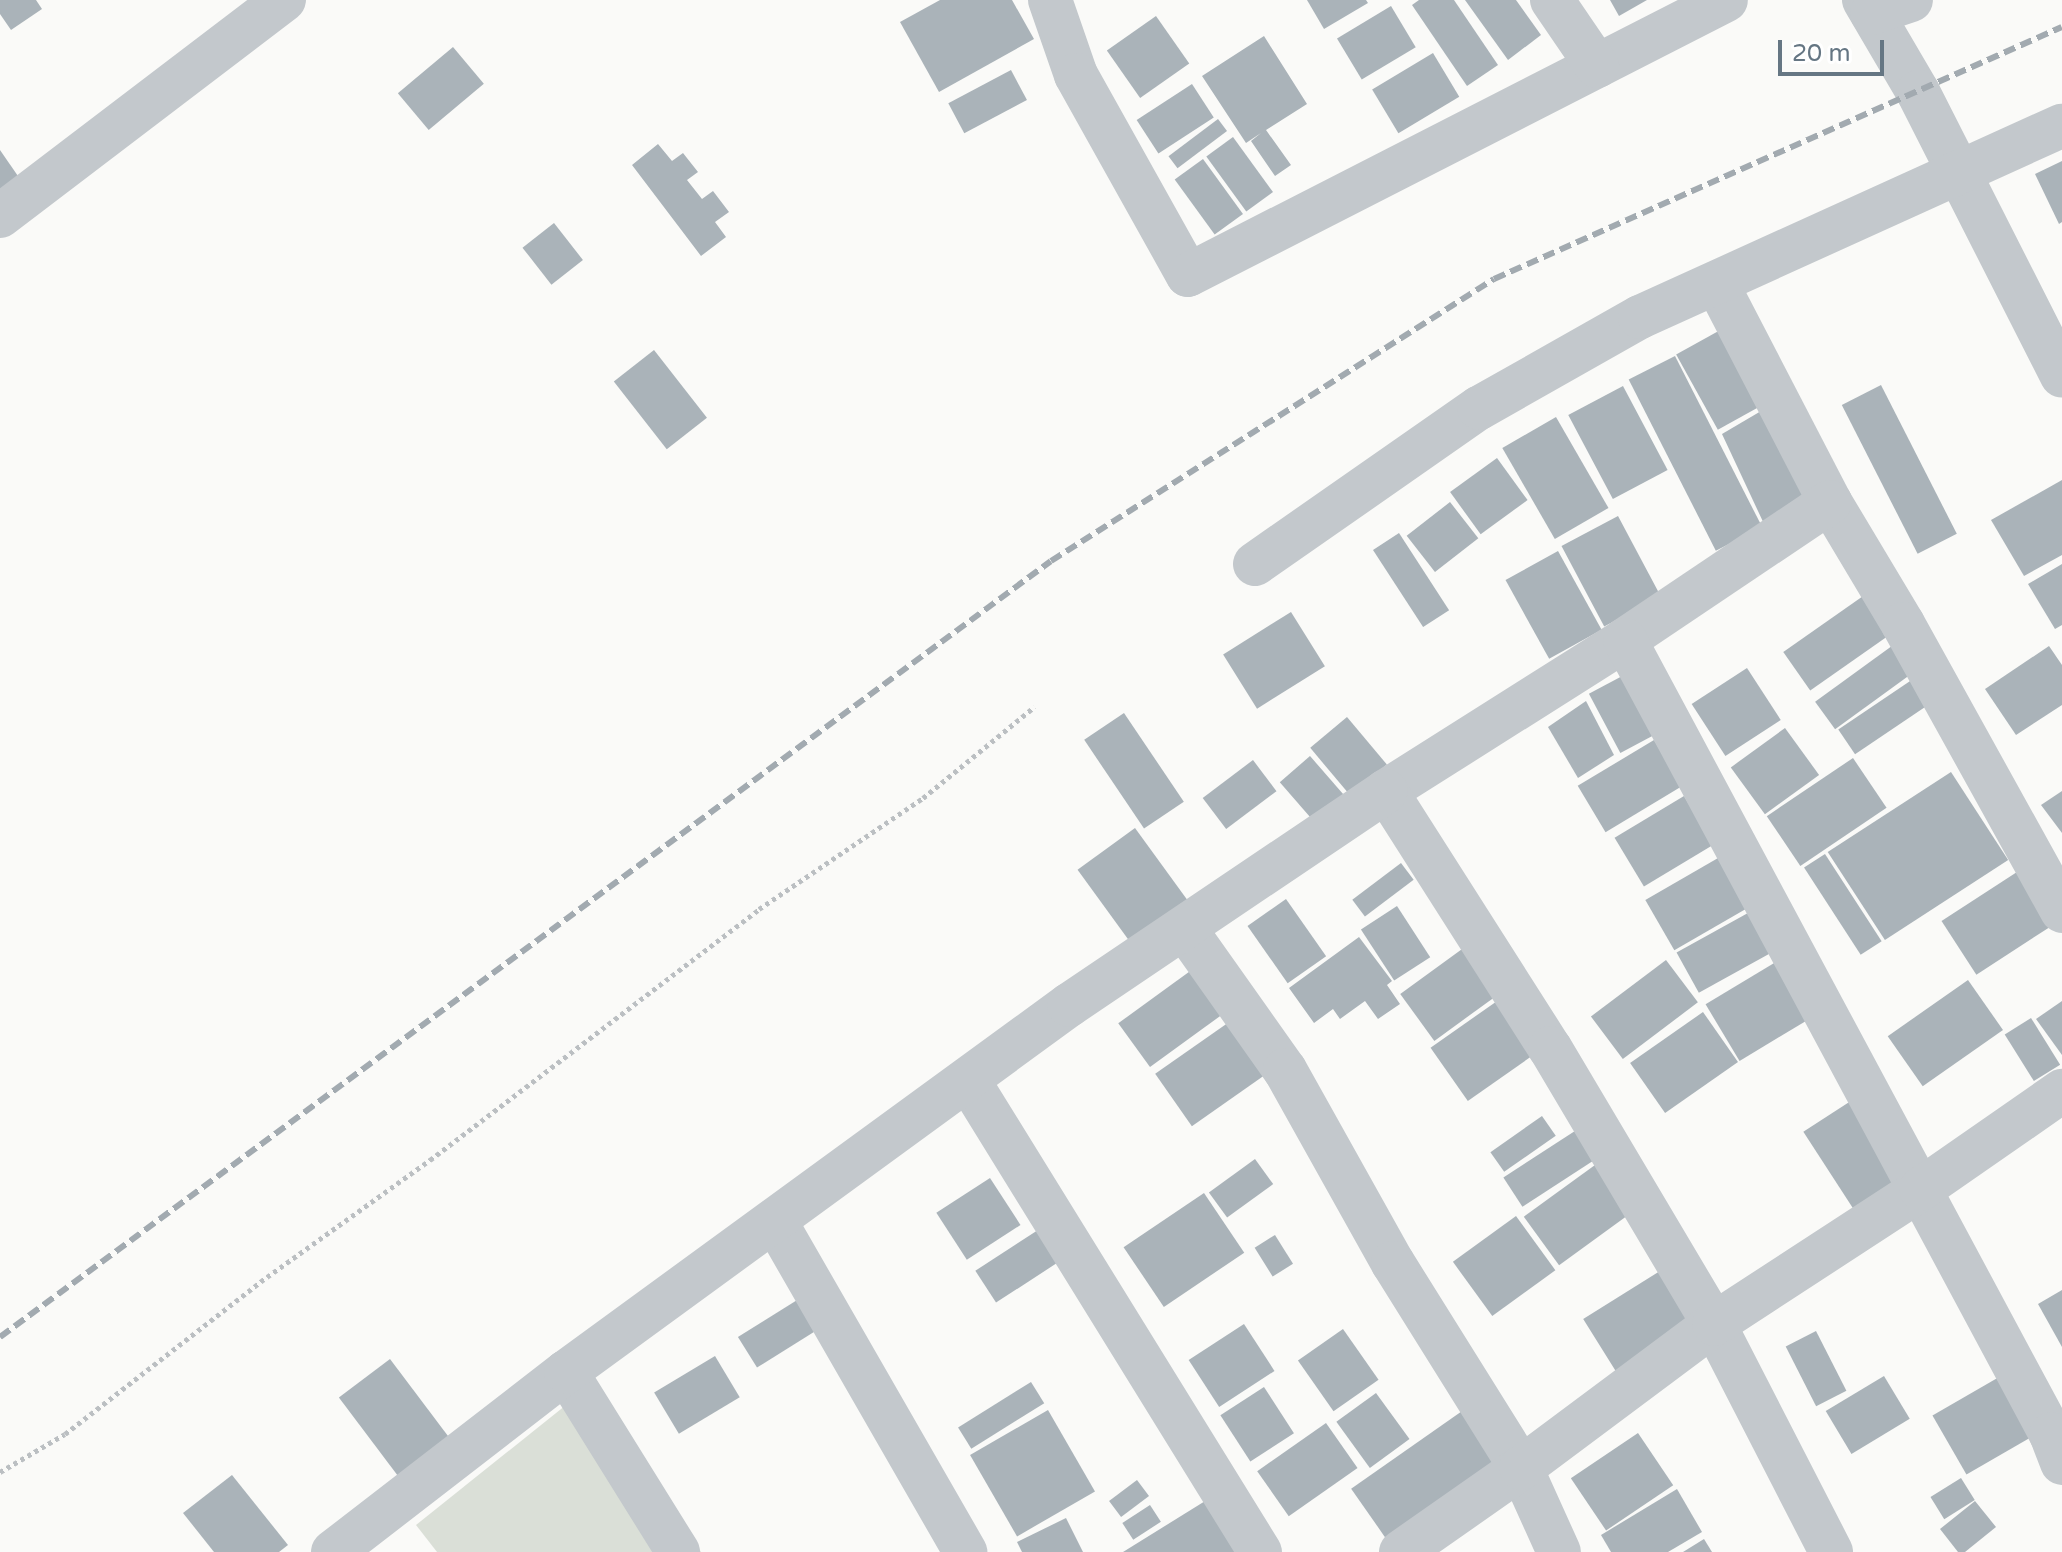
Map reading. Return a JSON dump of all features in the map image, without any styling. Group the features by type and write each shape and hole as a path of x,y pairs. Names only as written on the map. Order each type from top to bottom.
{"street":[{"path":"0,216 284,0"},
{"path":"1050,0 1076,75 1188,275 1726,0"},
{"path":"1552,0 1597,66"},
{"path":"1882,4 1918,92 2062,376"},
{"path":"1255,564 1479,408 1640,317 2062,126"},
{"path":"1717,284 1830,502 1903,624 2062,911"},
{"path":"344,1549 566,1372 1069,1005 1386,791 1625,640 1830,502"},
{"path":"1625,640 1921,1189 2051,1434 2062,1463"},
{"path":"1386,791 1550,1048 1714,1324 1831,1552"},
{"path":"1185,929 1285,1070 1393,1263 1521,1468 1559,1552"},
{"path":"968,1080 1260,1552"},
{"path":"1401,1552 1521,1468 1714,1324 1921,1189 2062,1091"},
{"path":"775,1221 965,1552"},
{"path":"566,1372 678,1552"}],"path":[{"path":"0,1472 65,1434 288,1261 430,1160 759,909 923,798 1034,707"}],"shaded area":[{"path":"596,1381 701,1552 437,1552 416,1525"}],"building":[{"path":"0,0 36,0 42,9 11,30 0,14"},
{"path":"940,0 1012,0 1034,39 939,92 900,22"},
{"path":"1307,0 1366,0 1368,3 1324,29"},
{"path":"1419,0 1454,0 1498,65 1467,86 1412,5"},
{"path":"1465,0 1516,0 1541,35 1508,60"},
{"path":"1610,0 1647,0 1619,16"},
{"path":"1391,6 1416,47 1362,80 1337,38"},
{"path":"1156,16 1189,64 1140,98 1107,50"},
{"path":"1264,36 1307,104 1266,130 1291,165 1275,176 1251,141 1261,133 1246,143 1202,76"},
{"path":"453,47 484,84 429,130 398,93"},
{"path":"1433,53 1459,97 1398,133 1372,90"},
{"path":"1011,70 1027,100 964,133 948,103"},
{"path":"1192,84 1214,118 1158,153 1137,120"},
{"path":"1218,119 1227,131 1178,168 1168,156"},
{"path":"1233,137 1273,192 1246,211 1206,156"},
{"path":"658,144 672,161 683,153 698,172 687,180 702,199 713,191 729,212 715,222 726,237 701,256 632,165"},
{"path":"0,150 20,179 0,193"},
{"path":"1203,159 1243,214 1215,235 1175,180"},
{"path":"2062,161 2062,222 2059,224 2035,174"},
{"path":"554,223 583,260 551,285 522,248"},
{"path":"1733,323 1775,398 1718,430 1676,355"},
{"path":"654,350 707,418 667,449 614,381"},
{"path":"1675,356 1762,527 1716,551 1629,380"},
{"path":"1881,385 1957,534 1918,554 1842,405"},
{"path":"1623,386 1668,470 1613,499 1568,415"},
{"path":"1773,404 1823,489 1765,526 1722,434"},
{"path":"1556,417 1608,508 1555,539 1502,448"},
{"path":"1497,458 1528,500 1481,534 1450,492"},
{"path":"2062,480 2062,555 2024,576 1991,520"},
{"path":"1450,502 1478,538 1435,572 1407,536"},
{"path":"1618,516 1661,596 1604,626 1561,546"},
{"path":"1399,533 1449,610 1423,627 1373,550"},
{"path":"1558,551 1602,630 1549,659 1506,580"},
{"path":"2062,564 2062,625 2055,629 2028,584"},
{"path":"1866,594 1893,633 1810,690 1783,652"},
{"path":"1291,612 1325,666 1257,709 1223,654"},
{"path":"1896,643 1916,671 1835,729 1815,702"},
{"path":"2049,646 2062,665 2062,705 2016,735 1985,689"},
{"path":"1747,668 1781,720 1725,756 1692,704"},
{"path":"1922,673 1939,698 1855,754 1838,729"},
{"path":"1626,674 1657,733 1620,753 1589,694"},
{"path":"1586,701 1614,755 1578,778 1548,727"},
{"path":"1124,713 1184,802 1144,829 1084,740"},
{"path":"1347,717 1387,764 1350,795 1310,748"},
{"path":"1785,728 1819,775 1765,814 1731,767"},
{"path":"1654,740 1682,786 1606,832 1578,786"},
{"path":"1310,756 1347,798 1317,825 1280,782"},
{"path":"1853,758 1887,808 1800,866 1767,816"},
{"path":"1253,760 1276,791 1226,829 1203,798"},
{"path":"1951,772 2008,860 1885,940 1828,852"},
{"path":"2062,791 2062,833 2041,805"},
{"path":"1684,796 1713,845 1644,887 1615,838"},
{"path":"1135,828 1190,904 1133,946 1078,870"},
{"path":"1725,854 1754,904 1674,950 1645,900"},
{"path":"1825,854 1882,941 1861,955 1804,868"},
{"path":"1401,863 1414,880 1365,916 1352,900"},
{"path":"2017,872 2052,926 1976,975 1942,921"},
{"path":"1286,899 1326,956 1288,983 1247,926"},
{"path":"1397,906 1430,957 1394,981 1361,929"},
{"path":"1757,908 1779,948 1699,993 1677,953"},
{"path":"1359,937 1392,981 1387,985 1400,1004 1378,1019 1365,1001 1340,1019 1333,1009 1314,1023 1289,988"},
{"path":"1469,944 1503,991 1434,1041 1400,994"},
{"path":"1781,959 1815,1016 1740,1061 1706,1004"},
{"path":"1666,960 1698,1002 1623,1059 1591,1017"},
{"path":"1204,961 1236,1005 1150,1067 1118,1023"},
{"path":"1968,980 2003,1030 1923,1086 1888,1036"},
{"path":"1510,992 1547,1045 1468,1101 1431,1048"},
{"path":"2062,1001 2062,1055 2036,1019"},
{"path":"1703,1012 1738,1062 1665,1113 1630,1063"},
{"path":"1242,1013 1279,1065 1192,1126 1155,1074"},
{"path":"2031,1018 2060,1065 2034,1081 2005,1034"},
{"path":"1857,1097 1910,1179 1857,1214 1803,1132"},
{"path":"1542,1116 1556,1136 1504,1172 1490,1152"},
{"path":"1578,1129 1597,1158 1522,1207 1503,1177"},
{"path":"1255,1159 1273,1184 1227,1218 1209,1193"},
{"path":"1595,1165 1630,1214 1559,1265 1524,1217"},
{"path":"990,1178 1020,1225 967,1260 936,1213"},
{"path":"1204,1193 1244,1253 1164,1307 1124,1247"},
{"path":"1516,1216 1555,1270 1492,1316 1453,1262"},
{"path":"1055,1219 1076,1251 996,1303 975,1271"},
{"path":"1275,1235 1293,1264 1273,1277 1255,1248"},
{"path":"1668,1266 1702,1320 1617,1373 1583,1319"},
{"path":"2062,1290 2062,1347 2038,1304"},
{"path":"810,1292 829,1323 757,1368 738,1337"},
{"path":"1244,1324 1274,1371 1219,1407 1189,1360"},
{"path":"1343,1329 1379,1380 1334,1411 1298,1361"},
{"path":"1816,1331 1846,1391 1816,1406 1786,1346"},
{"path":"715,1356 740,1397 679,1434 654,1393"},
{"path":"390,1359 451,1440 400,1479 339,1398"},
{"path":"2013,1369 2047,1428 1966,1474 1932,1416"},
{"path":"1884,1376 1910,1419 1851,1454 1826,1411"},
{"path":"1031,1382 1044,1403 971,1449 958,1428"},
{"path":"1264,1387 1294,1433 1250,1461 1220,1415"},
{"path":"1376,1393 1410,1439 1370,1468 1336,1422"},
{"path":"1465,1409 1499,1458 1386,1538 1351,1489"},
{"path":"1048,1410 1095,1491 1017,1536 970,1455"},
{"path":"1326,1423 1358,1468 1289,1516 1257,1471"},
{"path":"1638,1433 1673,1485 1606,1531 1571,1478"},
{"path":"232,1475 288,1545 279,1552 214,1552 183,1513"},
{"path":"1961,1478 1975,1500 1944,1519 1930,1497"},
{"path":"1137,1480 1149,1496 1121,1517 1109,1501"},
{"path":"1677,1489 1702,1532 1668,1552 1611,1552 1601,1535"},
{"path":"1210,1498 1244,1552 1123,1552"},
{"path":"1975,1501 1996,1527 1965,1552 1958,1552 1940,1529"},
{"path":"1150,1505 1161,1522 1133,1540 1122,1523"},
{"path":"1066,1518 1083,1552 1022,1552 1017,1542"},
{"path":"1704,1539 1712,1552 1683,1552"}],"railway":[{"path":"0,1337 1051,561 1494,279 2062,27"}]}
